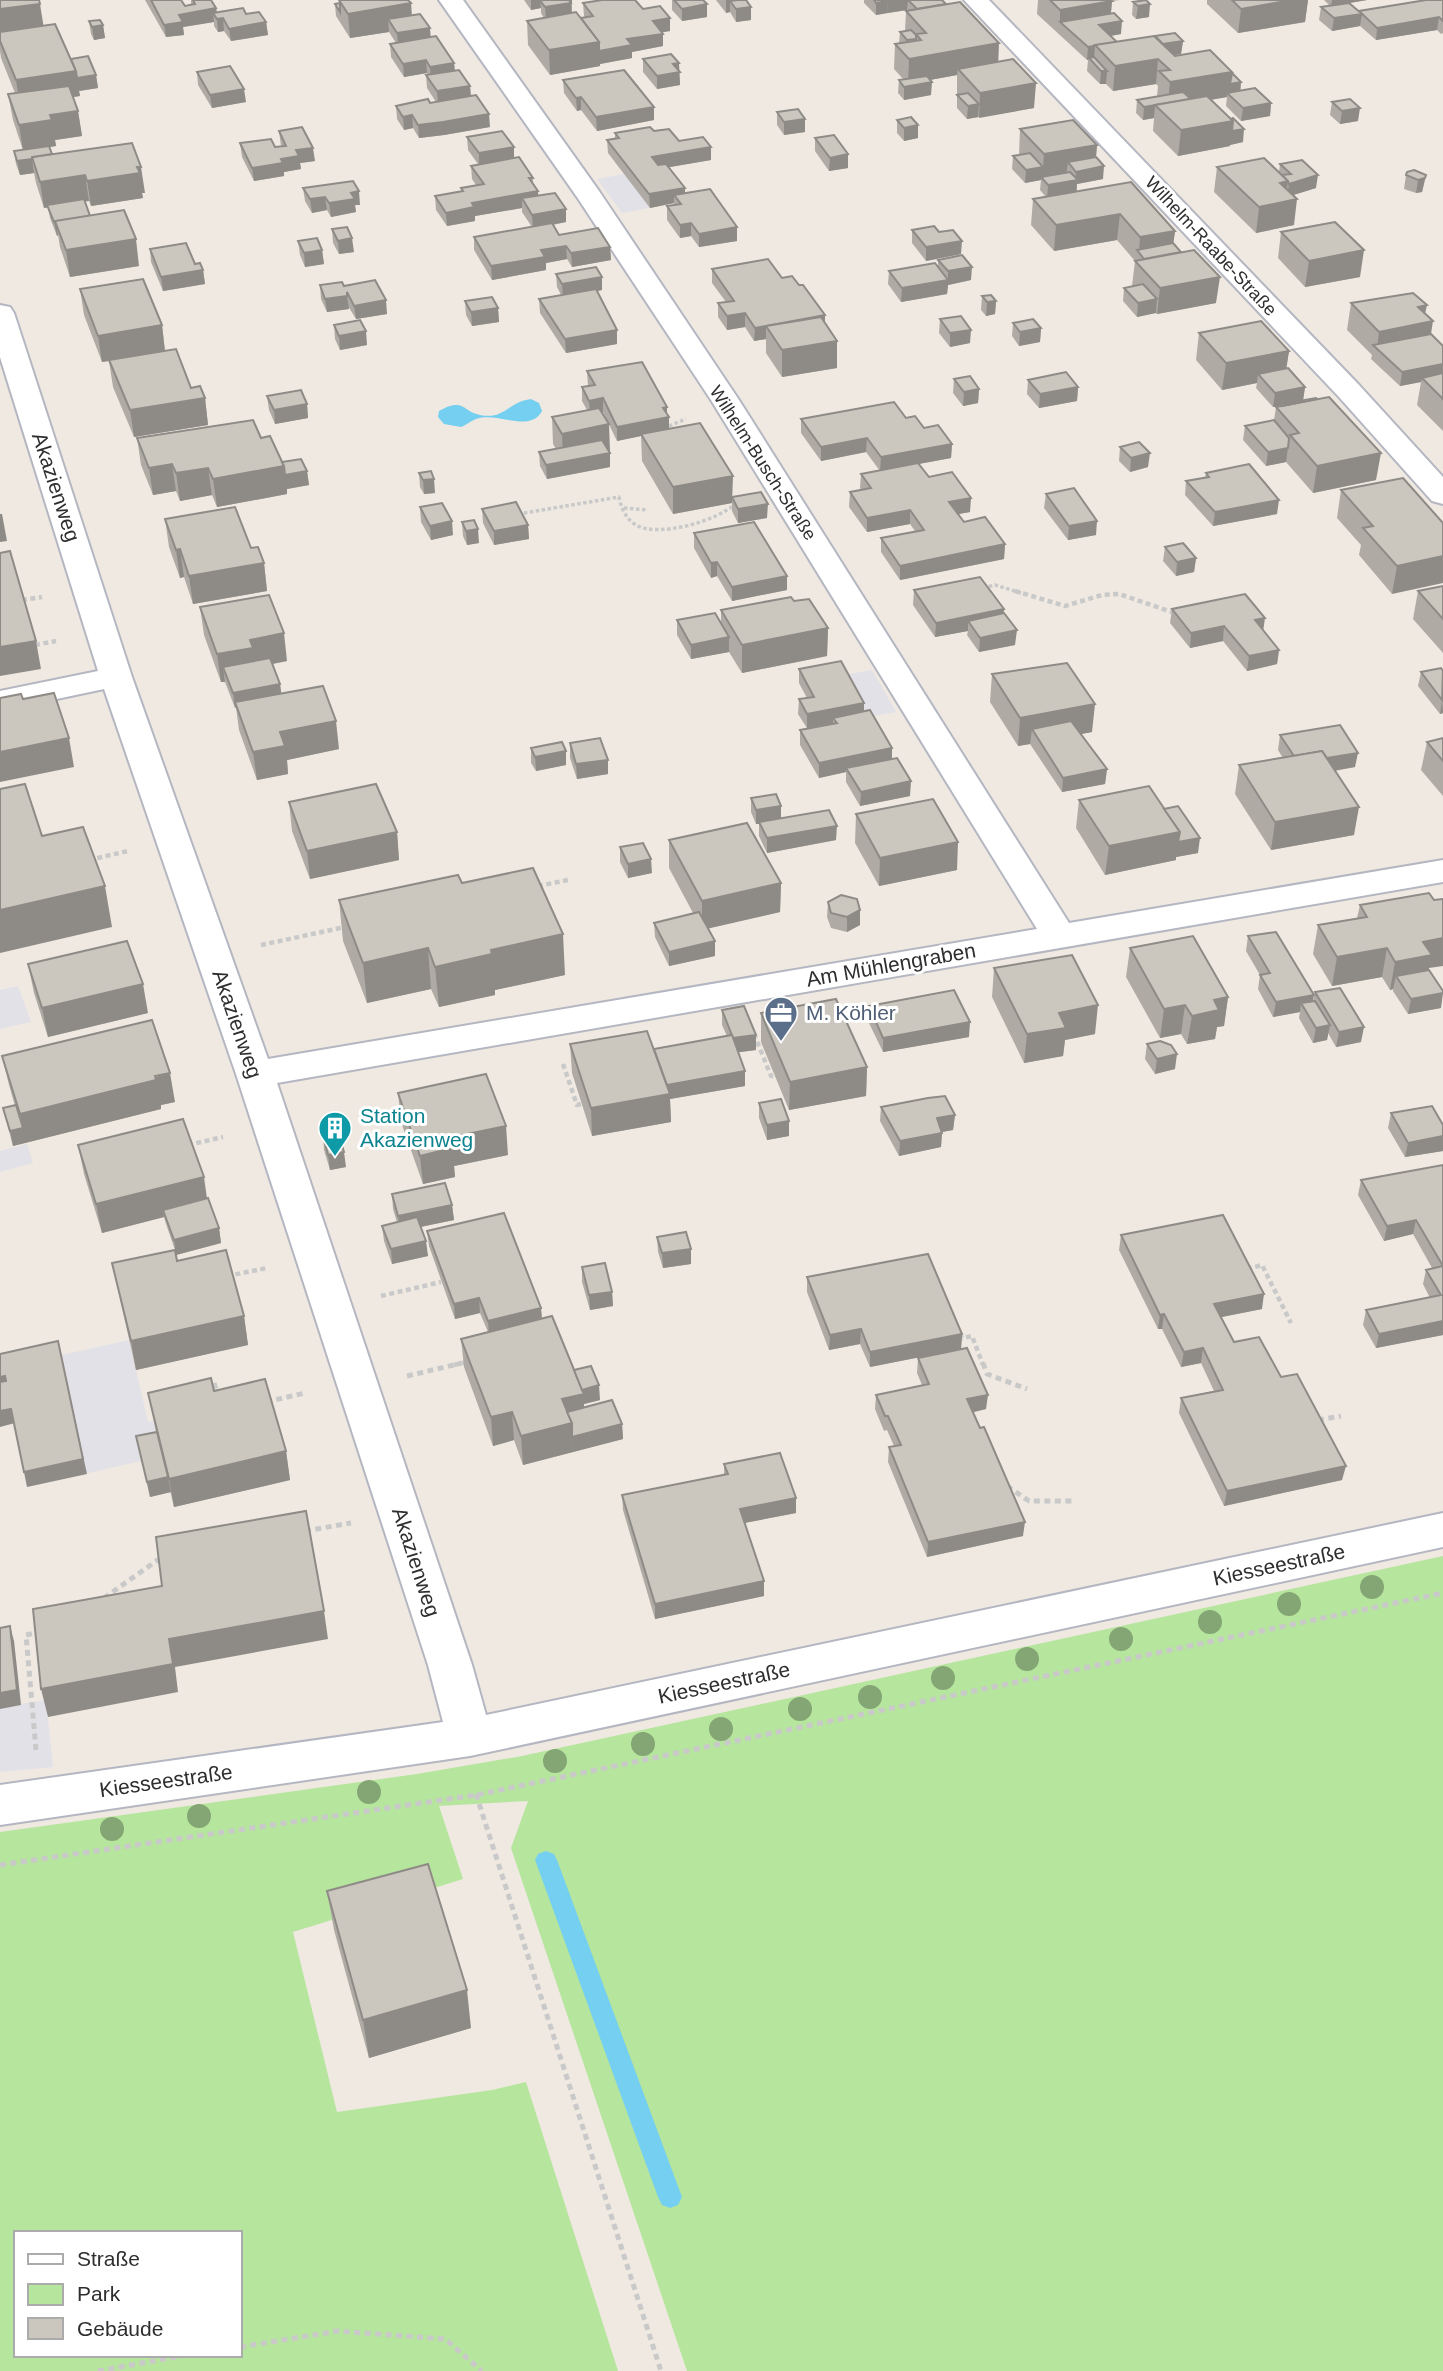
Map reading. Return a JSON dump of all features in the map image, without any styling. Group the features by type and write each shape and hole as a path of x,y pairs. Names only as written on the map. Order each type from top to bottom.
{"street":[{"name":"Wilhelm-Busch-Straße","path":"450,0 608,225 732,414 913,696 1059,936"},
{"name":"Wilhelm-Raabe-Straße","path":"976,0 1331,372 1443,495"},
{"name":"Akazienweg","path":"0,313 116,677 256,1074 450,1665 470,1737"},
{"path":"0,701 116,677"},
{"name":"Am Mühlengraben","path":"256,1074 1443,870"},
{"name":"Kiesseestraße","path":"20,1802 470,1737 1443,1530"}],"path":[{"path":"510,516 619,497 623,508 637,526 650,530 682,526 726,515 738,498"},
{"path":"623,508 649,510"},
{"path":"981,588 995,585 1065,606 1102,595 1119,594 1172,612"},
{"path":"85,861 173,841"},
{"path":"529,888 568,880"},
{"path":"213,955 358,925"},
{"path":"225,1277 315,1257"},
{"path":"1242,1270 1262,1265 1291,1323"},
{"path":"332,1307 441,1282"},
{"path":"957,1327 962,1338 972,1336 987,1374 1027,1389"},
{"path":"215,1383 220,1402"},
{"path":"1311,1421 1341,1416"},
{"path":"999,1480 1028,1502 1074,1501"},
{"path":"298,1533 400,1514"},
{"path":"96,1604 159,1557 171,1555"},
{"path":"0,1865 476,1795 1443,1593"},
{"path":"20,1802 26,1635 52,1630"},
{"path":"476,1795 661,2371"},
{"path":"242,2347 338,2331 444,2339 482,2371"},
{"path":"98,2371 176,2357"}],"shaded area":[{"path":"624,174 685,201 622,213 597,179"},
{"path":"872,670 896,712 807,728 798,714 813,711 799,683"},
{"path":"18,986 31,1022 0,1029 0,990"},
{"path":"27,1144 33,1163 0,1172 0,1151"},
{"path":"129,1340 148,1422 153,1421 160,1447 140,1451 141,1461 27,1487 4,1368"},
{"path":"14,1641 21,1704 46,1700 53,1767 0,1772 0,1643"}],"green space":[{"path":"1443,1556 1443,2371 687,2371 511,1848 528,1801 439,1806 463,1879 293,1932 337,2112 492,2090 526,2082 618,2371 0,2371 0,1832 417,1774 522,1756"}],"water":[{"path":"531,399 539,403 542,411 537,418 529,421 484,417 461,427 444,424 438,417 439,411 454,405 480,415 495,415"}],"building":[{"path":"0,0 39,0 40,4 0,9"},
{"path":"151,0 181,0 185,6 195,4 193,0 211,0 216,8 179,15 183,22 164,25"},
{"path":"339,0 408,0 411,3 348,14"},
{"path":"569,0 571,3 545,7 540,1"},
{"path":"635,0 643,9 660,6 670,18 653,21 663,34 627,39 632,45 599,51 599,42 581,18 593,16 583,3"},
{"path":"674,0 703,0 707,4 682,9"},
{"path":"746,0 751,7 736,9 730,1"},
{"path":"908,0 942,0 946,4 917,9"},
{"path":"1050,0 1110,0 1112,1 1060,10"},
{"path":"1146,0 1150,4 1138,6 1133,2"},
{"path":"1232,0 1292,0 1241,9"},
{"path":"1426,0 1443,0 1443,21 1439,17 1377,28 1359,11"},
{"path":"960,2 999,43 909,59 895,44 921,40 916,34 926,33 906,11"},
{"path":"1349,3 1362,14 1334,18 1321,7"},
{"path":"243,8 246,14 259,12 266,22 229,29 223,18 217,19 213,13"},
{"path":"576,12 599,42 549,50 527,21"},
{"path":"1114,13 1122,21 1099,25 1117,42 1088,47 1060,22"},
{"path":"420,14 430,28 397,33 388,19"},
{"path":"100,20 103,25 92,27 89,21"},
{"path":"55,24 76,71 16,80 0,41 0,32"},
{"path":"911,30 916,39 907,40 900,32"},
{"path":"1175,33 1183,41 1163,44 1155,36"},
{"path":"436,36 454,63 430,67 426,60 403,64 390,44"},
{"path":"1154,36 1175,56 1210,50 1232,72 1170,82 1159,71 1170,70 1158,59 1115,66 1095,45"},
{"path":"671,54 679,63 673,64 680,72 657,76 643,59"},
{"path":"88,56 96,75 77,78 71,59"},
{"path":"1094,57 1107,71 1101,71 1089,58"},
{"path":"1013,59 1036,83 980,93 958,69"},
{"path":"230,66 244,89 210,95 197,72"},
{"path":"459,70 470,86 437,91 426,75"},
{"path":"624,70 654,107 596,117 581,97 576,98 563,80"},
{"path":"1232,73 1241,82 1230,84"},
{"path":"927,76 932,82 904,87 899,80"},
{"path":"69,86 78,111 50,115 52,120 19,125 8,94"},
{"path":"1255,88 1271,103 1243,108 1227,93"},
{"path":"1183,92 1191,99 1144,107 1137,100"},
{"path":"968,93 979,104 968,106 957,95"},
{"path":"476,95 489,114 418,125 412,115 403,117 396,106 428,99 430,103"},
{"path":"1207,96 1233,121 1181,130 1155,105"},
{"path":"1350,99 1360,108 1342,111 1332,102"},
{"path":"798,109 805,119 784,122 777,112"},
{"path":"911,117 918,125 904,128 897,120"},
{"path":"1233,118 1244,129 1232,131"},
{"path":"1073,120 1097,145 1044,154 1020,129"},
{"path":"302,127 313,148 296,150 299,156 281,159 283,163 252,168 240,143 271,139 275,147 286,146 279,131"},
{"path":"650,127 654,131 669,129 679,141 703,137 711,147 652,157 658,165 666,164 685,188 649,194 607,140 619,138 615,133"},
{"path":"502,131 514,147 479,153 467,137"},
{"path":"834,135 848,154 830,158 815,138"},
{"path":"132,143 141,167 137,167 140,173 87,181 85,175 40,182 32,157"},
{"path":"49,146 52,154 32,159 17,161 14,151"},
{"path":"1030,153 1043,167 1026,170 1013,156"},
{"path":"519,157 538,191 472,203 474,207 446,213 435,196 484,184 471,166"},
{"path":"1096,157 1104,166 1076,172 1068,162"},
{"path":"1264,158 1288,181 1280,183 1297,199 1259,207 1217,167"},
{"path":"1302,160 1318,175 1289,184 1282,175 1291,174 1280,164"},
{"path":"1414,170 1426,175 1425,178 1418,180 1406,175"},
{"path":"1070,172 1078,180 1048,185 1041,177"},
{"path":"353,181 359,191 351,193 355,199 329,203 325,197 310,199 303,188"},
{"path":"1131,182 1175,231 1140,237 1120,214 1056,225 1033,199"},
{"path":"710,189 737,227 699,234 691,223 680,225 667,206 681,204 674,195"},
{"path":"555,193 566,209 532,215 522,198"},
{"path":"84,199 90,216 54,222 47,205"},
{"path":"124,210 136,239 66,250 55,221"},
{"path":"1335,222 1364,250 1309,261 1281,232"},
{"path":"552,223 559,235 598,228 610,247 571,253 566,246 541,250 545,257 491,266 474,237"},
{"path":"934,226 939,232 953,230 962,241 926,247 912,230"},
{"path":"347,227 352,238 338,241 332,229"},
{"path":"317,238 322,250 304,253 298,241"},
{"path":"186,243 195,264 200,263 203,270 161,277 150,249"},
{"path":"1173,243 1181,252 1144,259 1137,250"},
{"path":"1194,250 1220,277 1160,288 1135,261"},
{"path":"962,255 972,267 948,271 938,260"},
{"path":"768,259 782,278 792,276 799,285 803,285 825,315 755,328 745,313 727,316 718,303 734,301 712,269"},
{"path":"935,263 948,280 902,288 889,271"},
{"path":"596,267 602,277 562,284 556,274"},
{"path":"143,279 162,325 98,336 80,289"},
{"path":"375,280 386,300 354,306 347,292 347,296 325,299 320,285 342,282 344,286"},
{"path":"1143,284 1157,299 1138,303 1124,288"},
{"path":"596,289 617,330 565,339 539,299"},
{"path":"1413,293 1427,305 1418,307 1433,321 1379,332 1351,303"},
{"path":"991,295 996,301 987,302 982,296"},
{"path":"492,297 498,308 471,312 465,301"},
{"path":"961,316 971,330 950,333 940,319"},
{"path":"821,317 837,341 782,350 766,326"},
{"path":"1033,319 1041,328 1020,332 1013,323"},
{"path":"360,320 366,331 339,336 334,325"},
{"path":"1261,321 1289,351 1226,363 1199,333"},
{"path":"1431,334 1443,346 1443,364 1402,372 1373,345"},
{"path":"176,349 191,388 200,386 205,398 130,410 109,360"},
{"path":"642,362 667,407 663,408 669,417 617,427 603,398 589,401 582,387 595,385 587,371"},
{"path":"1288,368 1305,387 1275,393 1258,374"},
{"path":"1066,372 1078,387 1040,394 1028,380"},
{"path":"1443,373 1443,399 1422,378"},
{"path":"970,376 979,389 964,392 954,379"},
{"path":"301,390 307,404 274,410 267,396"},
{"path":"1329,397 1381,453 1317,466 1290,435 1299,433 1276,407"},
{"path":"1316,398 1282,406 1281,404"},
{"path":"894,402 906,418 915,416 924,428 938,425 952,444 881,457 867,438 821,447 801,419"},
{"path":"599,408 609,424 562,434 552,417"},
{"path":"253,420 261,438 270,436 284,466 213,479 208,468 176,473 172,464 149,468 137,438"},
{"path":"1274,420 1289,438 1288,448 1268,452 1245,426"},
{"path":"700,423 733,476 673,487 641,434"},
{"path":"602,440 610,453 546,465 539,452"},
{"path":"1139,442 1150,453 1131,458 1120,447"},
{"path":"301,459 307,471 285,475 282,462"},
{"path":"918,463 929,477 952,472 971,498 949,502 964,522 985,517 1005,544 900,566 881,538 924,530 910,510 867,518 850,492 871,488 861,474"},
{"path":"1249,464 1279,500 1215,512 1186,481 1209,477 1206,473"},
{"path":"431,471 434,479 423,480 419,473"},
{"path":"1403,478 1443,523 1443,556 1397,566 1363,528 1373,526 1341,490"},
{"path":"1074,488 1097,521 1069,526 1046,494"},
{"path":"761,492 768,504 738,509 732,497"},
{"path":"516,502 528,525 494,531 482,509"},
{"path":"442,503 452,521 430,526 420,507"},
{"path":"235,507 251,548 258,547 264,563 189,576 180,549 176,550 165,519"},
{"path":"474,520 478,529 466,531 462,522"},
{"path":"754,522 787,576 732,587 717,562 711,563 694,533"},
{"path":"1183,543 1196,558 1177,562 1165,547"},
{"path":"10,551 36,641 0,647 0,553"},
{"path":"980,577 1004,609 936,623 914,590"},
{"path":"1443,586 1443,619 1418,591"},
{"path":"1245,594 1265,618 1255,620 1279,650 1249,656 1224,626 1191,633 1172,609"},
{"path":"269,595 284,633 250,640 253,648 217,654 200,607"},
{"path":"791,597 794,601 809,599 828,628 742,645 721,610"},
{"path":"715,613 729,637 691,645 677,620"},
{"path":"1004,613 1017,630 980,638 968,621"},
{"path":"270,658 280,684 233,693 223,667"},
{"path":"841,661 864,703 807,714 799,699 814,697 799,669"},
{"path":"1067,663 1095,704 1020,718 992,674"},
{"path":"1441,668 1443,671 1442,700 1421,672"},
{"path":"323,686 336,721 280,732 285,746 253,752 235,702"},
{"path":"54,693 69,738 0,752 0,698 21,694 23,699"},
{"path":"870,710 892,748 819,763 800,730 837,723 833,718"},
{"path":"1071,721 1107,769 1063,778 1032,729"},
{"path":"1340,725 1358,753 1327,758 1322,751 1294,756 1280,735"},
{"path":"600,738 608,760 576,764 570,743"},
{"path":"1443,738 1443,761 1427,742"},
{"path":"562,742 566,751 535,757 531,748"},
{"path":"1322,751 1359,807 1275,822 1239,765"},
{"path":"897,758 911,781 861,792 846,768"},
{"path":"25,784 42,836 83,827 105,886 0,910 0,789"},
{"path":"376,784 397,832 307,851 289,802"},
{"path":"1149,786 1180,832 1109,846 1079,800"},
{"path":"776,794 781,806 756,810 751,798"},
{"path":"933,799 958,842 880,858 856,814"},
{"path":"1178,806 1200,838 1178,842 1180,832 1164,809"},
{"path":"829,810 837,826 767,838 759,822"},
{"path":"747,823 781,883 702,901 669,840"},
{"path":"643,843 651,859 628,864 620,847"},
{"path":"533,868 563,934 491,950 492,954 435,967 428,948 363,963 339,900 458,875 462,883"},
{"path":"1429,893 1434,900 1443,899 1443,938 1423,942 1432,955 1395,962 1387,948 1337,957 1318,925 1367,917 1360,905"},
{"path":"841,895 857,899 860,910 847,917 831,913 828,902"},
{"path":"699,912 715,941 669,952 654,923"},
{"path":"1276,932 1314,995 1276,1002 1260,975 1270,973 1248,936"},
{"path":"1193,936 1228,997 1214,1000 1219,1010 1192,1016 1185,1005 1164,1009 1130,948"},
{"path":"127,941 143,984 42,1008 28,964"},
{"path":"1072,955 1098,1005 1059,1013 1066,1028 1027,1034 994,968"},
{"path":"1429,970 1443,993 1411,999 1396,976"},
{"path":"1340,988 1364,1027 1339,1032 1315,992"},
{"path":"954,990 970,1022 883,1038 869,1006"},
{"path":"836,999 867,1067 790,1082 761,1013"},
{"path":"1315,1001 1330,1025 1316,1028 1301,1003"},
{"path":"744,1006 756,1035 733,1038 722,1010"},
{"path":"152,1020 170,1073 155,1076 156,1080 20,1114 2,1056"},
{"path":"647,1031 670,1094 591,1108 570,1044"},
{"path":"732,1035 745,1071 667,1085 654,1049"},
{"path":"1160,1041 1171,1045 1177,1054 1157,1059 1147,1044"},
{"path":"486,1074 506,1126 448,1138 452,1148 420,1156 398,1093"},
{"path":"945,1096 955,1115 937,1118 942,1133 900,1141 881,1107 928,1098"},
{"path":"781,1099 789,1121 767,1125 759,1103"},
{"path":"16,1105 23,1128 10,1131 3,1108"},
{"path":"1432,1106 1443,1125 1443,1136 1408,1143 1391,1113"},
{"path":"183,1119 204,1177 96,1204 78,1145"},
{"path":"338,1132 344,1152 328,1155 323,1135"},
{"path":"1443,1165 1443,1266 1416,1220 1387,1226 1361,1180"},
{"path":"445,1183 452,1205 398,1216 392,1194"},
{"path":"208,1198 219,1228 174,1240 163,1210"},
{"path":"504,1213 541,1308 488,1321 479,1298 454,1304 427,1231"},
{"path":"1223,1215 1264,1294 1214,1304 1234,1342 1259,1337 1281,1377 1297,1374 1346,1466 1227,1491 1181,1398 1223,1390 1203,1348 1184,1352 1164,1314 1160,1315 1121,1235"},
{"path":"417,1217 426,1241 391,1249 382,1226"},
{"path":"686,1232 691,1249 662,1253 657,1237"},
{"path":"175,1250 177,1261 226,1250 244,1316 131,1341 112,1263"},
{"path":"928,1254 962,1334 870,1352 861,1329 830,1335 807,1277"},
{"path":"605,1263 612,1292 589,1295 582,1267"},
{"path":"1443,1266 1443,1321 1379,1334 1366,1310 1441,1295 1426,1270"},
{"path":"552,1316 584,1394 562,1399 572,1423 521,1436 512,1412 491,1417 461,1339"},
{"path":"58,1341 83,1459 24,1472 11,1409 0,1411 0,1382 6,1381 5,1376 0,1377 0,1354"},
{"path":"967,1348 988,1395 967,1399 980,1428 984,1427 1025,1522 928,1542 889,1447 901,1445 876,1395 929,1384 918,1358"},
{"path":"591,1366 599,1385 582,1390 574,1370"},
{"path":"211,1378 214,1391 265,1379 286,1451 169,1479 148,1393"},
{"path":"612,1400 622,1424 572,1437 572,1423 567,1412"},
{"path":"157,1432 168,1477 147,1482 136,1436"},
{"path":"780,1453 796,1498 740,1509 764,1581 655,1604 622,1495 728,1474 724,1464"},
{"path":"306,1511 324,1611 169,1639 173,1664 41,1689 33,1609 162,1586 156,1537"},
{"path":"10,1626 17,1690 0,1693 0,1628"},
{"path":"428,1864 467,1990 363,2020 327,1891"}],"waterway":[{"path":"546,1860 670,2197"}],"place":[{"name":"M. Köhler","path":"781,1043"},
{"name":"Station Akazienweg","path":"335,1158"}]}
